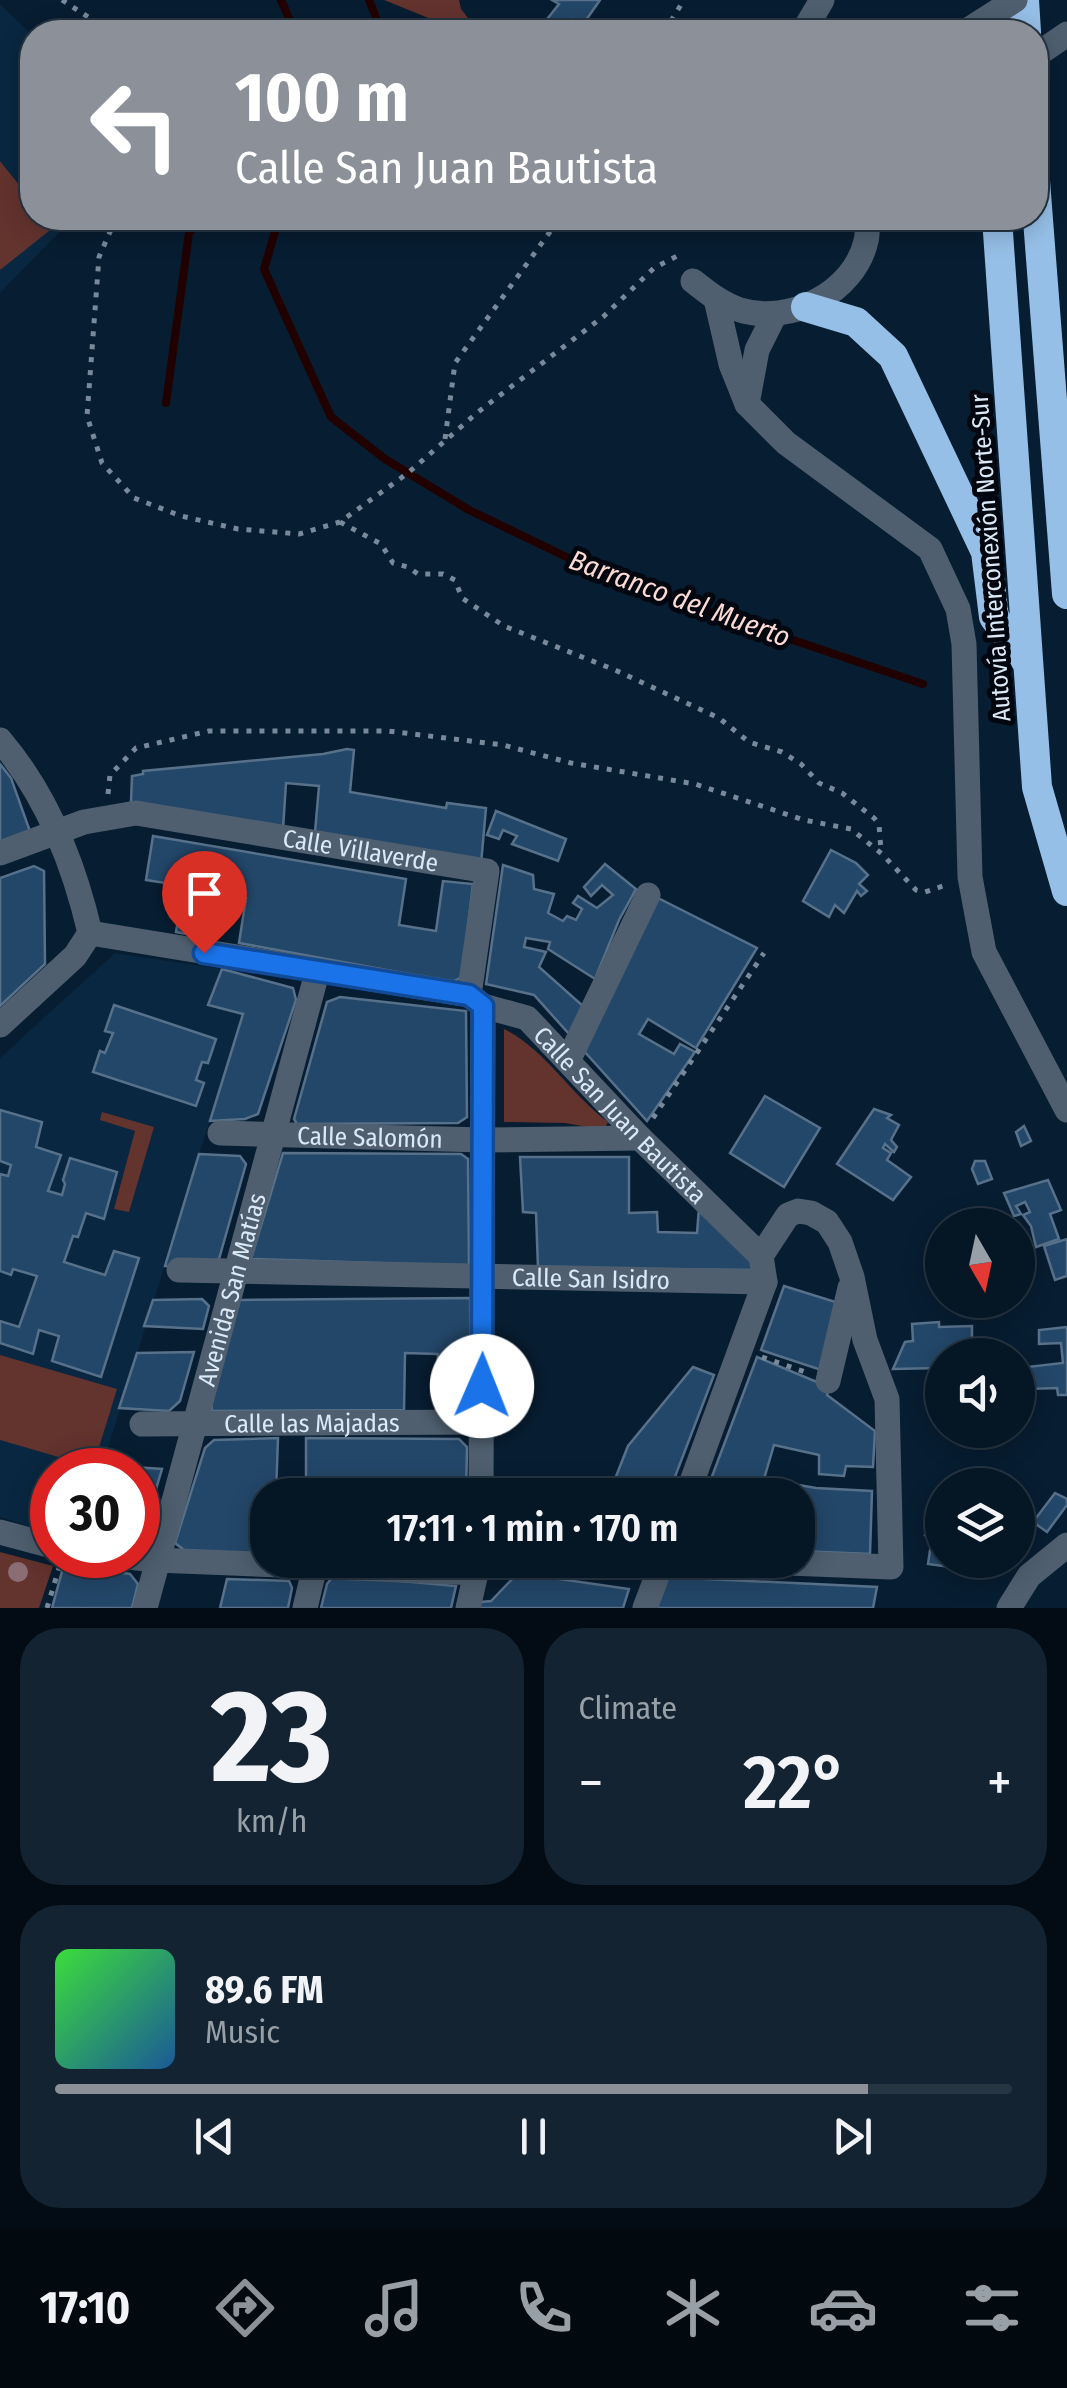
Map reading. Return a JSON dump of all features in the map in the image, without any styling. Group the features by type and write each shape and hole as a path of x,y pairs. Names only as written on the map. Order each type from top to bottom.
{"highway":[{"name":"Autovía Interconexión Norte-Sur","path":"998,230 1037,786 1067,891"},
{"path":"1037,230 1067,594"},
{"path":"1038,242 1067,280"},
{"path":"806,307 856,322 892,356 986,552 994,617 1026,662"}],"street":[{"path":"984,20 1015,0"},
{"path":"694,280 716,299 743,311 775,314 806,307 832,292 853,270 866,242 866,230"},
{"path":"716,299 730,364 748,404 786,443 930,549 958,610 964,644 970,877 984,952 1067,1110"},
{"path":"748,404 757,350 775,314"},
{"path":"0,740 25,770 57,834 84,902 90,934 76,956 0,1025"},
{"name":"Calle Villaverde","path":"0,854 106,816 136,814 486,871 476,1001"},
{"path":"568,1061 648,895"},
{"name":"Calle San Juan Bautista","path":"90,934 476,1001 527,1018 763,1269"},
{"name":"Avenida San Matías","path":"160,1546 317,973"},
{"path":"476,1001 483,1140 481,1478"},
{"name":"Calle Salomón","path":"220,1134 483,1140 640,1138"},
{"path":"693,1478 740,1349 763,1269 788,1216 798,1211 811,1212 827,1222 840,1242 865,1340 888,1399 891,1567 815,1564"},
{"name":"Calle San Isidro","path":"179,1270 483,1276 763,1269"},
{"path":"828,1381 852,1277"},
{"name":"Calle las Majadas","path":"142,1424 481,1422"},
{"path":"0,1532 30,1540"},
{"path":"1009,1608 1029,1576 1067,1545"},
{"path":"160,1560 250,1564"},
{"name":"Avenida San Matías","path":"145,1608 152,1578"},
{"path":"305,1608 312,1578"},
{"path":"468,1608 475,1578"},
{"path":"645,1608 656,1578"}],"path":[{"path":"62,0 93,20"},
{"path":"111,230 99,257 87,416 102,463 134,498 181,516 238,529 299,534 340,522 408,474 604,316 654,268 677,256"},
{"path":"445,442 456,364 551,230"},
{"path":"340,522 380,544 393,563 408,566 418,574 443,574 455,580 462,598 504,626 719,718 748,742 782,752 874,818 879,824 880,853"},
{"path":"106,816 110,775 136,748 209,731 388,731 503,745 572,763 695,784 804,820 852,829 916,890 925,892 970,877"},
{"path":"640,1138 764,953"},
{"path":"740,1349 828,1381"},
{"path":"47,1608 56,1578"}],"shaded area":[{"path":"384,0 459,0 470,20 433,20"},
{"path":"0,4 20,23 20,230 61,230 0,293"},
{"path":"0,161 20,186 20,230 50,230 0,270"},
{"path":"115,953 222,969 209,1005 243,1014 108,1448 30,1448 30,1526 0,1517 0,1058"},
{"path":"504,1029 533,1048 608,1122 604,1130 565,1123 504,1122"},
{"path":"102,1112 154,1127 129,1212 114,1209 135,1131 100,1120"},
{"path":"0,1355 117,1389 99,1448 30,1449 0,1440"},
{"path":"0,1552 30,1560 30,1578 49,1578 39,1608 0,1608"}],"building":[{"path":"552,0 600,0 586,20 546,20 559,4"},
{"path":"354,750 350,792 446,808 447,803 486,808 481,864 315,832 319,786 286,783 283,829 131,802 132,776 143,771"},
{"path":"0,764 11,778 32,837 0,848"},
{"path":"496,811 566,839 558,861 512,844 517,836 503,830 499,839 487,835"},
{"path":"153,836 406,879 399,925 436,931 443,881 473,884 462,977 452,982 239,943 246,898 215,893 207,938 176,932 184,886 146,880"},
{"path":"831,850 856,863 868,875 859,884 867,891 861,896 857,891 844,913 835,905 829,917 803,901"},
{"path":"605,864 636,889 595,979 548,949 550,942 526,938 524,947 546,952 539,967 583,1006 570,1035 534,995 486,984 503,865 533,875 534,889 554,894 548,913 563,921 567,916 576,920 582,909 573,903 578,896 597,908 613,895 602,885 591,896 584,887"},
{"path":"34,866 44,871 45,964 0,1006 0,878"},
{"path":"654,896 757,948 696,1048 648,1019 639,1034 674,1054 680,1044 695,1052 647,1121 584,1051"},
{"path":"222,969 293,988 296,1000 258,1114 245,1119 210,1121 243,1014 208,1005"},
{"path":"340,997 466,1011 467,1117 458,1123 297,1124 294,1119 327,1002"},
{"path":"114,1005 216,1039 208,1063 202,1062 196,1080 204,1083 196,1106 93,1072 100,1051 105,1053 113,1033 105,1031"},
{"path":"765,1096 820,1128 784,1187 730,1153"},
{"path":"874,1109 891,1115 887,1118 899,1125 891,1140 897,1147 894,1152 885,1144 883,1148 891,1153 887,1160 911,1177 893,1200 837,1164"},
{"path":"0,1110 42,1122 36,1147 61,1155 48,1191 62,1195 70,1158 117,1172 104,1219 86,1213 64,1262 105,1275 114,1251 139,1258 101,1377 52,1361 59,1336 39,1330 33,1354 0,1343 0,1321 19,1327 37,1276 13,1269 11,1275 0,1271 0,1174 8,1176 11,1165 0,1161"},
{"path":"1024,1126 1031,1141 1021,1146 1016,1132"},
{"path":"283,1153 461,1154 468,1159 469,1266 251,1259"},
{"path":"199,1154 240,1156 246,1164 219,1259 212,1267 165,1266"},
{"path":"520,1157 629,1157 629,1213 657,1212 658,1232 697,1233 699,1208 757,1261 754,1270 538,1268 536,1213 523,1212"},
{"path":"975,1161 985,1161 992,1179 978,1184 972,1169"},
{"path":"1048,1180 1061,1210 1050,1214 1059,1239 1036,1247 1035,1208 1028,1208 1025,1202 1011,1208 1004,1193"},
{"path":"1067,1239 1067,1276 1055,1280 1044,1246"},
{"path":"784,1286 842,1304 821,1370 761,1350"},
{"path":"470,1298 471,1404 466,1411 436,1411 438,1354 405,1353 404,1410 212,1411 211,1399 239,1300"},
{"path":"202,1299 209,1306 203,1329 144,1326 153,1300"},
{"path":"912,1324 972,1326 972,1338 925,1338 925,1368 893,1369 905,1342 913,1341"},
{"path":"1067,1327 1067,1395 1058,1395 1057,1388 1035,1389 1035,1366 1063,1363 1061,1343 1039,1344 1039,1330"},
{"path":"194,1352 180,1401 169,1411 119,1408 137,1353"},
{"path":"757,1357 829,1387 827,1395 875,1431 873,1467 846,1466 844,1476 819,1474 819,1455 774,1445 764,1478 711,1478"},
{"path":"693,1367 714,1375 675,1478 615,1478 628,1446"},
{"path":"278,1438 277,1478 250,1478 250,1555 188,1553 175,1543 205,1448 214,1440"},
{"path":"306,1438 459,1439 467,1447 466,1478 306,1478"},
{"path":"815,1488 872,1491 870,1554 815,1552"},
{"path":"1055,1493 1067,1499 1067,1505 1047,1532 1035,1519"},
{"path":"60,1578 133,1578 138,1584 132,1608 52,1608"},
{"path":"332,1578 367,1578 456,1586 451,1608 321,1608"},
{"path":"513,1578 553,1578 629,1589 623,1608 479,1608 481,1602 491,1601"},
{"path":"665,1578 877,1587 873,1608 654,1608"},
{"path":"227,1579 289,1581 292,1588 288,1608 220,1608"}],"waterway":[{"path":"281,0 290,20"},
{"name":"Barranco del Muerto","path":"369,0 377,20"},
{"path":"166,403 192,230"},
{"name":"Barranco del Muerto","path":"276,230 264,269 331,417 385,459 469,510 610,578 923,684"}],"route":[{"path":"204,953 469,995 483,1006 482,1386"}]}
